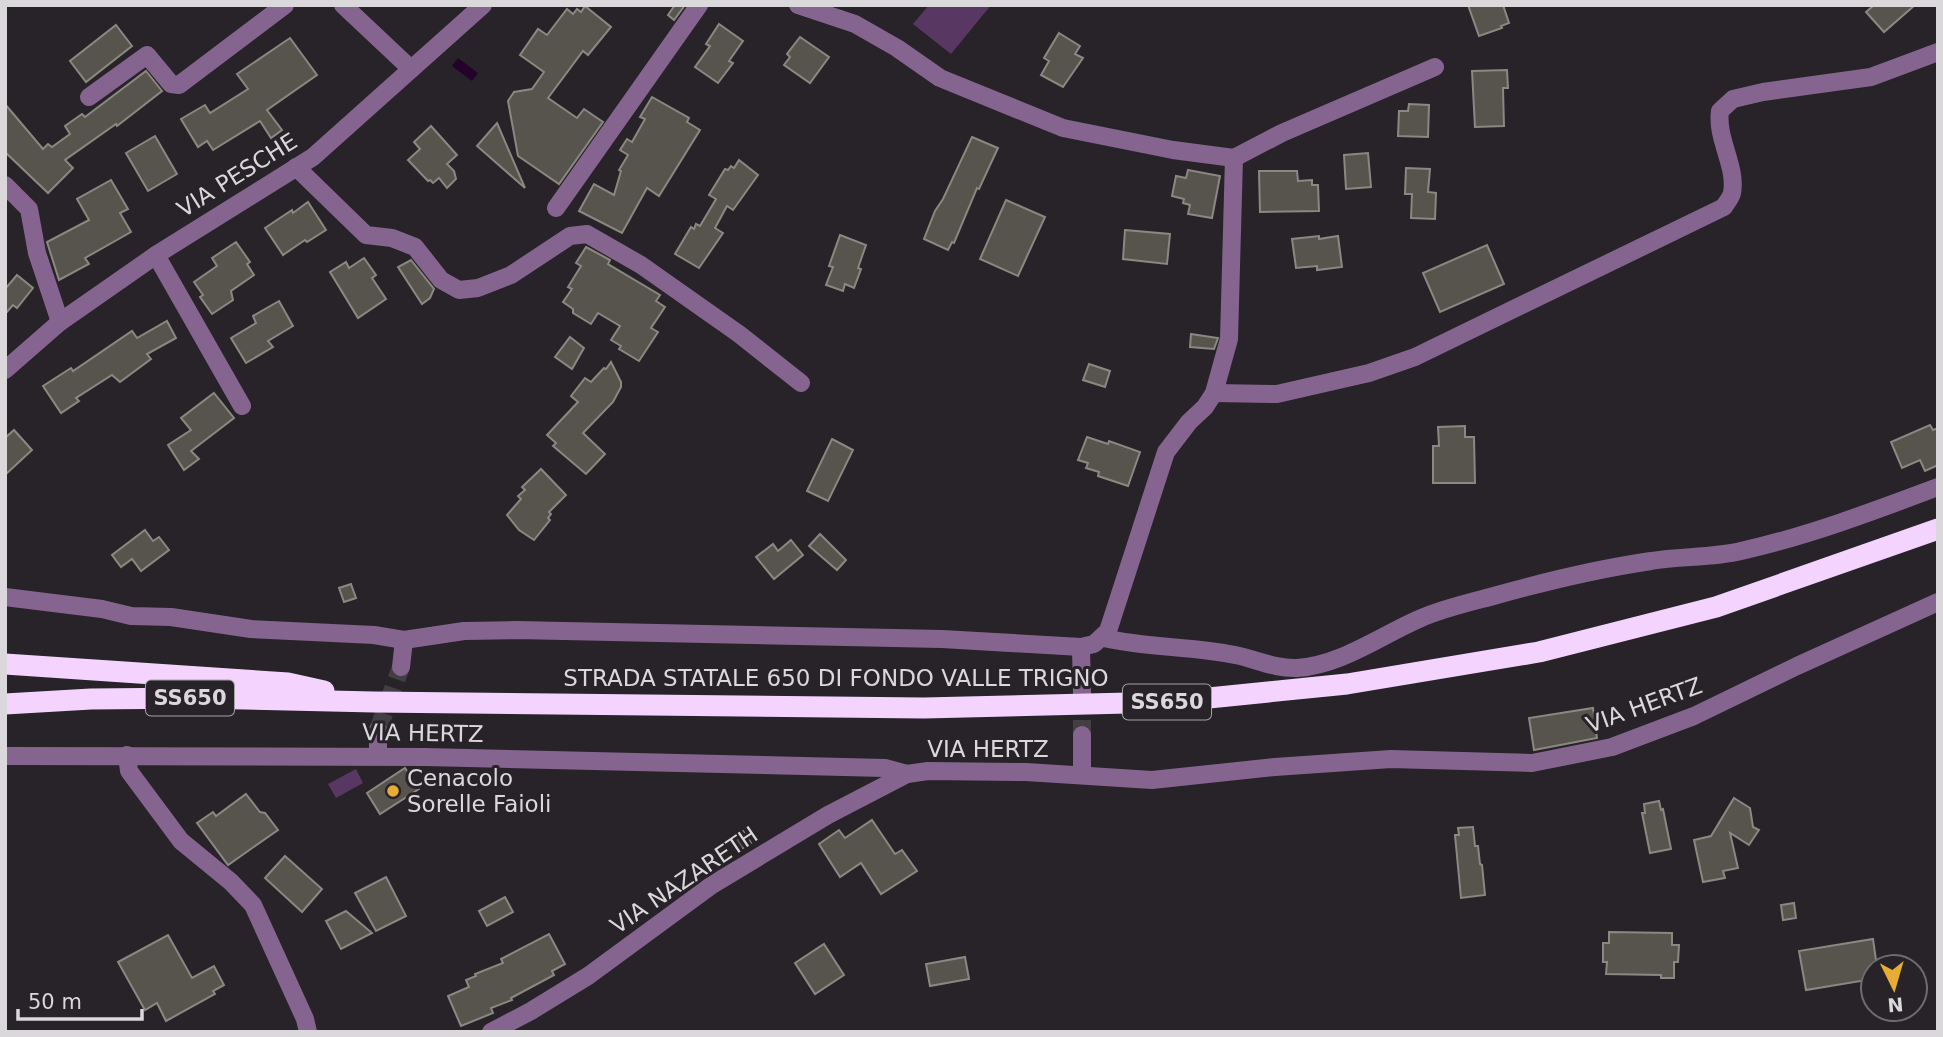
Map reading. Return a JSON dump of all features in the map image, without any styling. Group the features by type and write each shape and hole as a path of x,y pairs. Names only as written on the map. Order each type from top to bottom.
{"highway":[{"name":"STRADA STATALE 650 DI FONDO VALLE TRIGNO","path":"5,704 91,699 198,698 925,708 1169,702 1347,684 1539,652 1716,607 1938,529"},
{"path":"5,664 288,683 374,702"}],"street":[{"path":"89,97 147,55 171,84 179,86 285,5"},
{"path":"344,5 411,69"},
{"name":"VIA PESCHE","path":"5,370 60,322 156,255 313,157 483,5"},
{"path":"556,208 699,5"},
{"path":"798,5 855,24 897,48 940,78 1063,128 1173,150 1234,158 1282,133 1435,67"},
{"path":"1214,393 1277,394 1369,373 1415,358 1724,207 1732,195 1732,176 1718,125 1720,111 1733,99 1763,92 1871,78 1938,52"},
{"path":"5,597 102,609 131,617 171,617 251,629 374,635 404,640 464,631 517,630 942,639 1080,647 1094,644 1104,638 1108,631 1166,452 1214,393 1228,338 1234,158"},
{"path":"296,167 366,235 392,238 415,247 441,280 459,290 478,288 511,275 570,236 587,234 641,265 739,334 801,383"},
{"path":"5,185 29,209 37,253 60,322"},
{"path":"156,255 243,406"},
{"path":"1104,638 1126,643 1236,655 1273,667 1313,666 1336,659 1422,617 1492,596 1653,560 1739,552 1869,513 1938,487"},
{"name":"VIA HERTZ","path":"5,756 378,756 886,768 907,774 928,771 1082,775 1152,780 1275,767 1391,759 1532,764 1612,747 1694,716 1938,602"},
{"path":"401,667 404,640"},
{"path":"1080,647 1082,693"},
{"path":"378,730 378,756"},
{"path":"1082,735 1082,775"},
{"path":"127,755 129,771 181,841 231,882 253,905 308,1032"},
{"name":"VIA NAZARETH","path":"491,1032 531,1012 588,976 712,885 828,815 907,774"}],"shaded area":[{"path":"929,5 991,5 951,54 913,24"},
{"path":"458,58 478,73 472,81 452,66"},
{"path":"356,769 363,783 336,798 328,784"}],"building":[{"path":"675,5 685,5 674,20 668,15"},
{"path":"1468,5 1503,5 1509,23 1479,36"},
{"path":"1874,5 1915,5 1884,32 1866,12"},
{"path":"585,6 611,27 588,55 583,51 548,98 577,118 584,109 603,122 559,184 518,156 508,101 514,92 532,89 544,72 520,55 538,29 547,35 567,9 573,14 577,9 581,12"},
{"path":"719,24 743,41 729,61 733,63 718,83 695,67 710,46 706,44"},
{"path":"116,25 132,46 86,82 70,61"},
{"path":"1059,33 1080,46 1075,54 1083,58 1063,87 1041,75 1049,61 1044,58"},
{"path":"800,37 829,57 810,83 784,65 790,57 787,54"},
{"path":"290,38 317,75 267,110 282,130 271,138 260,121 213,150 207,141 198,147 181,119 205,105 210,113 248,89 237,74"},
{"path":"1507,70 1508,88 1503,88 1504,126 1475,127 1472,71"},
{"path":"146,71 162,91 117,126 116,124 65,160 73,168 48,193 5,152 5,104 43,149 48,144 52,147 70,134 65,126 82,114 85,117"},
{"path":"652,97 689,118 687,122 700,130 659,196 647,188 622,233 579,211 594,184 614,195 621,171 619,170 628,155 620,150 627,139 632,142 645,119 640,117"},
{"path":"1409,104 1429,105 1428,137 1398,136 1399,111 1408,111"},
{"path":"497,123 525,188 477,146"},
{"path":"431,126 457,155 447,164 454,171 456,179 447,188 439,178 433,183 428,181 408,160 420,149 414,142"},
{"path":"155,136 177,174 148,191 126,153"},
{"path":"972,137 998,148 979,189 977,188 954,243 952,242 948,250 924,239"},
{"path":"1368,153 1371,187 1346,189 1344,155"},
{"path":"739,160 758,175 733,210 727,206 715,228 723,233 699,268 675,254 691,227 694,229 696,224 700,226 716,199 709,195 725,169 728,170 731,166 734,168"},
{"path":"1406,168 1430,169 1428,192 1436,193 1435,219 1411,218 1412,194 1405,194"},
{"path":"1188,170 1220,176 1212,218 1188,214 1190,205 1183,203 1184,199 1172,196 1176,176 1186,178"},
{"path":"1259,171 1297,171 1298,181 1312,180 1312,185 1318,185 1319,211 1260,212"},
{"path":"111,180 128,209 120,213 131,232 85,258 89,264 59,280 47,242 89,220 77,199"},
{"path":"1006,200 1045,217 1018,276 980,259"},
{"path":"308,202 326,230 283,255 265,228"},
{"path":"1125,230 1170,234 1167,264 1123,259"},
{"path":"840,235 866,245 854,288 845,284 843,291 826,285 833,267 829,266"},
{"path":"1319,236 1319,239 1338,236 1342,267 1317,270 1317,266 1296,268 1292,239"},
{"path":"236,242 250,262 247,264 254,275 231,291 233,300 212,314 200,297 203,295 194,282 217,266 212,258"},
{"path":"1487,245 1504,284 1440,312 1423,273"},
{"path":"586,247 610,260 608,264 660,295 656,301 665,307 651,328 658,332 639,361 619,349 621,346 611,340 620,326 598,313 591,324 573,313 573,309 563,302 572,289 568,287 581,266 576,263"},
{"path":"364,258 376,275 372,278 386,299 358,318 330,272 346,262 349,268"},
{"path":"411,260 434,289 430,298 422,304 398,267"},
{"path":"17,275 33,288 17,308 13,305 5,314 5,289"},
{"path":"279,301 293,326 268,341 273,347 246,363 231,338 256,323 253,316"},
{"path":"167,321 176,338 147,354 151,359 120,382 112,375 76,398 79,401 61,413 43,386 71,368 73,371 132,331 137,338"},
{"path":"1191,334 1218,338 1214,349 1190,347"},
{"path":"570,337 584,348 572,369 555,357"},
{"path":"611,362 621,387 613,402 583,433 605,454 586,474 553,446 556,443 547,435 578,402 571,396 585,378 591,382"},
{"path":"1089,364 1110,371 1105,387 1083,380"},
{"path":"214,393 234,418 191,451 199,459 184,470 168,445 191,430 181,418"},
{"path":"1930,425 1933,430 1938,428 1938,465 1925,471 1920,460 1902,468 1891,442"},
{"path":"1465,426 1465,437 1474,437 1475,483 1433,483 1433,446 1439,446 1438,427"},
{"path":"14,430 32,450 5,475 5,438"},
{"path":"1087,437 1108,444 1109,441 1140,452 1128,486 1098,476 1099,472 1086,468 1088,463 1078,460"},
{"path":"832,439 853,450 828,501 807,491"},
{"path":"541,469 566,495 549,512 550,520 534,540 519,530 507,515 521,499 518,496 525,490 522,487"},
{"path":"145,530 153,541 159,537 169,550 141,571 132,559 121,567 112,555"},
{"path":"820,534 846,560 837,570 809,546"},
{"path":"791,540 803,555 774,579 756,557 773,544 778,551"},
{"path":"351,584 356,598 344,602 339,588"},
{"path":"1593,708 1597,738 1534,750 1529,718"},
{"name":"Cenacolo Sorelle Faioli","path":"405,768 419,789 380,814 367,793"},
{"path":"246,794 278,830 228,865 197,823 213,812 216,816"},
{"path":"1734,798 1750,808 1753,827 1759,830 1749,845 1730,833 1738,868 1723,871 1725,878 1703,882 1694,840 1711,836"},
{"path":"1659,801 1671,849 1650,853 1642,813 1645,813 1644,804"},
{"path":"872,820 895,854 902,850 917,871 881,894 861,863 840,877 819,844 839,830 845,838"},
{"path":"1473,827 1475,846 1478,846 1482,865 1485,895 1461,898 1455,835 1459,835 1458,828"},
{"path":"743,831 751,843 740,850 732,838"},
{"path":"285,856 322,889 302,912 265,878"},
{"path":"386,877 406,916 376,931 355,893"},
{"path":"505,897 513,912 487,926 479,911"},
{"path":"1794,903 1796,918 1783,920 1781,905"},
{"path":"346,911 372,933 341,949 326,921"},
{"path":"1609,932 1672,933 1672,945 1679,945 1678,962 1674,962 1674,978 1661,978 1661,975 1606,974 1607,962 1603,962 1603,943 1609,943"},
{"path":"549,934 565,964 552,971 554,975 511,998 512,1000 491,1008 493,1013 461,1026 448,996 469,987 466,980 476,976 475,974 503,963 501,959"},
{"path":"168,935 192,978 214,966 224,985 213,991 215,994 166,1021 157,1003 145,1010 118,962"},
{"path":"1873,939 1875,953 1859,953 1859,981 1806,990 1799,951"},
{"path":"824,944 844,975 815,994 795,963"},
{"path":"965,957 969,979 930,986 926,964"}],"tunnel":[{"path":"378,730 401,667"},
{"path":"1082,693 1082,735"}],"place":[{"name":"Cenacolo Sorelle Faioli","path":"393,791"}]}
